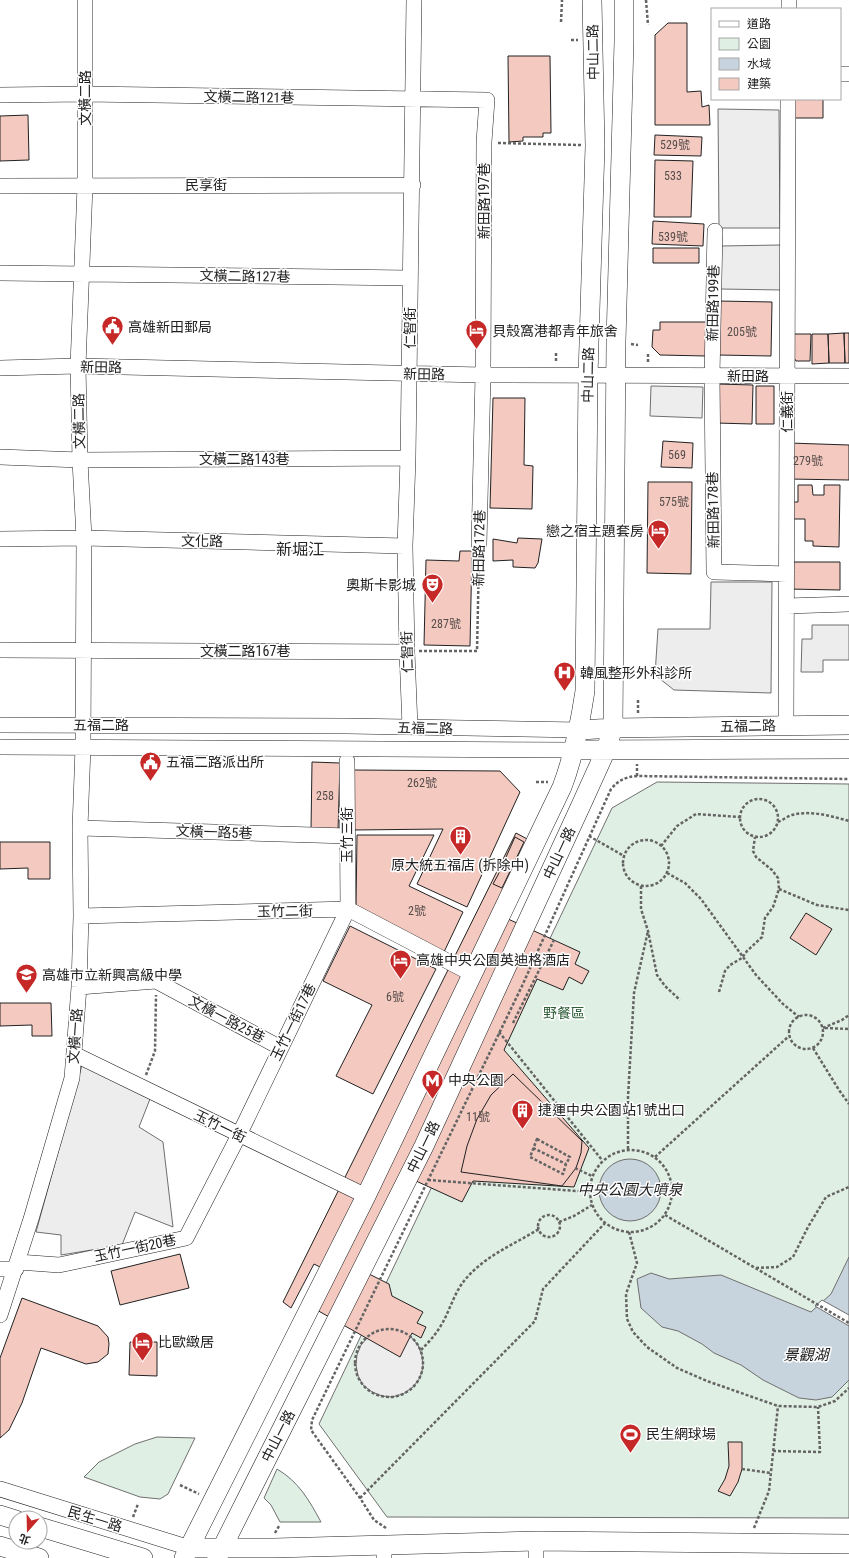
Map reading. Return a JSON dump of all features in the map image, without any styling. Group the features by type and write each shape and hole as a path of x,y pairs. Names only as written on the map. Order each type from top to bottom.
{"main road":[{"name":"中山二路","path":"575,750 580,730 586,691 588,376 595,146 592,0"},
{"name":"中山二路","path":"613,728 616,342 624,0"},
{"name":"五福二路","path":"580,730 613,728 849,725"},
{"name":"中山一路","path":"219,1553 424,1146 606,750 613,728"},
{"name":"五福二路","path":"575,750 849,749"},
{"name":"中山一路","path":"187,1553 366,1196 562,787 575,750"},
{"name":"民生一路","path":"48,1529 143,1558"},
{"path":"187,1553 219,1553 274,1548 386,1544 536,1549 849,1544"},
{"path":"0,1546 39,1558"}],"street":[{"name":"文橫二路","path":"84,747 84,538 80,460 78,366 84,186 85,0"},
{"name":"仁智街","path":"410,727 405,546 410,374 414,0"},
{"name":"文橫二路121巷","path":"0,95 85,94 413,100"},
{"name":"新田路197巷","path":"413,100 486,100 484,142 483,375"},
{"name":"仁義街","path":"786,726 788,100"},
{"name":"民享街","path":"0,186 413,185"},
{"name":"新田路199巷","path":"712,376 715,231"},
{"name":"文橫二路127巷","path":"0,273 410,278"},
{"name":"新田路","path":"0,368 78,366 483,375 849,376"},
{"name":"新田路172巷","path":"479,544 483,375"},
{"name":"新田路178巷","path":"712,376 714,572 787,574"},
{"name":"文橫二路143巷","path":"0,457 80,460 408,458"},
{"name":"文化路","path":"0,539 84,538 405,546"},
{"path":"786,606 849,604"},
{"name":"文橫二路167巷","path":"0,650 407,652"},
{"name":"五福二路","path":"0,725 410,727 580,730"},
{"name":"五福二路","path":"0,747 575,750"},
{"name":"文橫一路","path":"0,1316 17,1266 72,1078 79,987 81,916 80,828 84,747"},
{"name":"玉竹三街","path":"347,761 348,909"},
{"name":"文橫一路5巷","path":"80,828 348,836"},
{"name":"玉竹二街","path":"81,916 348,909 472,974"},
{"name":"玉竹一街17巷","path":"239,1135 348,909"},
{"path":"79,987 156,981"},
{"name":"文橫一路25巷","path":"156,981 281,1048"},
{"name":"玉竹一街","path":"74,1054 366,1196"},
{"name":"玉竹一街20巷","path":"17,1266 60,1265 186,1238 239,1135"},
{"path":"0,1269 17,1266"},
{"name":"民生一路","path":"0,1489 187,1553"}],"path":[{"path":"561,22 562,0"},
{"path":"646,0 648,25"},
{"path":"484,142 595,146"},
{"name":"新田路172巷","path":"407,652 477,650 479,544"},
{"path":"386,1544 383,1527 374,1520 311,1430 312,1420 499,1032 611,789 617,782 625,777 637,776 849,779"},
{"path":"762,799 773,805 778,816 778,822 772,833 766,836 755,837 748,834 743,829 740,817 744,806 749,802 762,799"},
{"path":"778,822 791,815 806,813 826,815 849,821"},
{"path":"661,846 677,826 696,814 740,817"},
{"path":"589,836 624,856"},
{"path":"719,992 725,971 730,965 742,958 747,951 762,937 765,918 773,907 779,889 778,878 772,870 756,857 753,851 755,837"},
{"path":"640,841 647,841 654,842 661,846 666,852 669,866 667,873 662,879 656,884 641,886 628,878 624,871 624,856 633,844 640,841"},
{"path":"667,873 685,883 701,900 742,958 782,1004 799,1017"},
{"path":"641,886 641,909 648,931 657,975 665,986 680,1000"},
{"path":"779,889 818,904 849,910"},
{"path":"628,1149 628,1097 634,993 648,931"},
{"path":"513,1023 554,940"},
{"path":"142,1087 155,1051 156,981"},
{"path":"805,1015 811,1016 820,1023 823,1028 822,1040 813,1048 798,1048 791,1041 789,1036 791,1024 799,1017 805,1015"},
{"path":"823,1028 842,1020 849,1015"},
{"path":"823,1028 849,1030"},
{"path":"499,1032 602,1160"},
{"path":"655,1157 789,1036"},
{"path":"813,1048 849,1104"},
{"path":"537,1139 570,1157 566,1164 563,1174 530,1157 537,1139"},
{"path":"533,1148 566,1164"},
{"path":"628,1149 642,1151 655,1157 664,1166 670,1178 672,1191 670,1204 665,1215 649,1228 629,1232 616,1229 605,1223 595,1212 592,1205 589,1185 594,1172 602,1160 614,1152 628,1149"},
{"path":"575,1168 592,1176"},
{"path":"428,1180 590,1192"},
{"path":"756,1268 777,1267 793,1257 808,1227 826,1197 849,1187"},
{"path":"559,1222 574,1216 592,1205"},
{"path":"547,1215 554,1216 559,1222 560,1228 553,1236 546,1236 539,1229 539,1222 547,1215"},
{"path":"665,1215 849,1323"},
{"path":"360,1498 535,1321 543,1289 605,1223"},
{"path":"421,1350 432,1339 463,1282 473,1271 494,1254 539,1229"},
{"path":"629,1232 637,1263 626,1294 627,1319 633,1332 646,1348 677,1368 706,1382 778,1406 818,1407 835,1401 849,1388"},
{"path":"389,1329 400,1331 410,1336 421,1350 423,1367 420,1378 413,1387 403,1394 392,1397 374,1393 364,1385 358,1376 356,1354 368,1337 377,1332 389,1329"},
{"path":"760,1530 753,1530 769,1491 778,1406"},
{"path":"773,1451 820,1452 818,1407"},
{"path":"742,1469 771,1473"}],"green space":[{"name":"中央公園","path":"657,782 849,784 849,1518 387,1517 319,1424 612,808"},
{"path":"157,1437 195,1438 168,1494 160,1499 140,1497 84,1477 99,1462 135,1444"},
{"path":"277,1469 285,1474 303,1492 321,1522 280,1522 271,1505 264,1498"}],"shaded area":[{"path":"718,109 779,110 780,228 719,228"},
{"path":"781,245 782,290 720,289 720,246"},
{"path":"651,386 703,387 702,418 650,416"},
{"path":"711,582 772,582 771,693 674,690 655,675 658,629 710,629"},
{"path":"812,625 849,625 849,660 823,660 823,672 801,672 802,639 812,639"},
{"path":"82,1065 150,1099 139,1127 163,1142 173,1227 135,1212 122,1245 61,1255 61,1235 36,1232"},
{"path":"410,1336 418,1345 422,1356 423,1367 420,1378 413,1387 403,1394 392,1397 382,1396 372,1392 363,1385 358,1376 356,1365 357,1355 361,1345 368,1337"}],"water":[{"name":"中央公園大噴泉","path":"624,1159 636,1159 652,1168 659,1178 661,1190 659,1202 652,1212 636,1221 624,1221 613,1216 604,1207 599,1196 599,1184 604,1173 613,1164"},
{"name":"景觀湖","path":"849,1257 849,1380 832,1397 816,1400 799,1398 763,1380 741,1365 714,1353 702,1344 678,1331 662,1327 641,1308 637,1279 651,1273 669,1279 721,1275 811,1312 831,1294"}],"pier":[{"path":"822,1300 849,1315 849,1326 815,1306"}],"building":[{"path":"668,23 687,23 687,92 701,91 702,107 709,105 710,125 655,125 655,35"},
{"path":"508,56 550,56 551,133 543,133 543,137 523,137 523,141 509,142"},
{"path":"793,100 823,100 823,118 792,118"},
{"path":"28,115 29,160 0,161 0,116"},
{"path":"655,135 702,137 701,156 654,155"},
{"path":"655,160 693,161 691,217 654,217"},
{"path":"653,221 704,224 703,246 652,244"},
{"path":"653,248 699,248 699,263 653,263"},
{"path":"718,301 772,302 771,356 717,355"},
{"path":"660,322 707,322 706,356 660,355 652,347 653,330 660,330"},
{"path":"844,333 849,333 849,363 845,363"},
{"path":"844,333 845,363 829,363 828,334"},
{"path":"792,334 811,334 810,361 796,361 793,356"},
{"path":"812,334 828,334 829,363 812,364"},
{"path":"717,384 753,385 752,424 716,423"},
{"path":"756,386 774,386 774,424 756,424"},
{"path":"493,398 525,398 524,465 533,466 532,509 490,508"},
{"path":"663,441 693,443 692,468 661,467"},
{"path":"789,443 849,445 849,480 788,479"},
{"path":"648,482 692,482 691,574 647,573"},
{"path":"798,485 812,485 813,495 824,495 824,485 840,485 839,547 813,546 813,541 805,541 805,519 792,519 792,502 798,502"},
{"path":"518,538 542,539 538,563 535,568 513,567 513,560 493,561 493,539 517,543"},
{"path":"460,551 472,551 470,646 424,645 426,560 459,561"},
{"path":"789,562 840,562 840,590 788,589"},
{"path":"312,762 340,763 338,831 311,830"},
{"name":"原大統五福店 (拆除中)","path":"354,770 500,771 520,792 467,907 417,884 443,829 354,830"},
{"path":"516,833 529,840 495,913 580,952 575,964 589,971 582,984 569,977 563,990 537,979 504,1050 589,1148 574,1187 473,1181 462,1202 416,1181 369,1274 389,1284 392,1296 423,1312 417,1323 426,1327 421,1338 412,1333 400,1357 315,1309 334,1274 314,1264 291,1308 283,1302"},
{"path":"357,835 434,835 409,886 463,912 444,952 356,907"},
{"path":"515,837 524,842 502,888 493,884"},
{"path":"0,842 50,842 50,879 28,879 28,868 0,869"},
{"path":"806,913 832,929 816,955 790,938"},
{"path":"350,926 436,969 373,1094 336,1076 372,1005 323,981"},
{"path":"0,1003 51,1003 52,1036 32,1036 32,1025 0,1026"},
{"name":"捷運中央公園站1號出口","path":"513,1074 582,1141 581,1153 576,1168 562,1186 461,1172 467,1146 477,1119 491,1095"},
{"path":"180,1254 189,1288 120,1305 111,1271"},
{"path":"22,1298 98,1326 108,1337 108,1354 98,1362 86,1364 41,1348 22,1403 9,1430 0,1438 0,1358"},
{"path":"130,1342 157,1342 157,1376 129,1375"},
{"path":"728,1442 742,1442 742,1469 738,1482 730,1496 718,1491 725,1479 729,1466"}],"place":[{"name":"高雄新田郵局","path":"113,346"},
{"name":"貝殼窩港都青年旅舍","path":"477,350"},
{"name":"戀之宿主題套房","path":"659,550"},
{"name":"奧斯卡影城","path":"432,604"},
{"name":"韓風整形外科診所","path":"564,692"},
{"name":"五福二路派出所","path":"150,782"},
{"name":"原大統五福店 (拆除中)","path":"460,856"},
{"name":"高雄中央公園英迪格酒店","path":"401,980"},
{"name":"高雄市立新興高級中學","path":"26,994"},
{"name":"中央公園","path":"433,1100"},
{"name":"捷運中央公園站1號出口","path":"522,1130"},
{"name":"比歐緻居","path":"143,1362"},
{"name":"民生網球場","path":"631,1454"}],"district":[{"name":"新堀江","path":"300,549"}],"park label":[{"name":"野餐區","path":"564,1013"}]}
